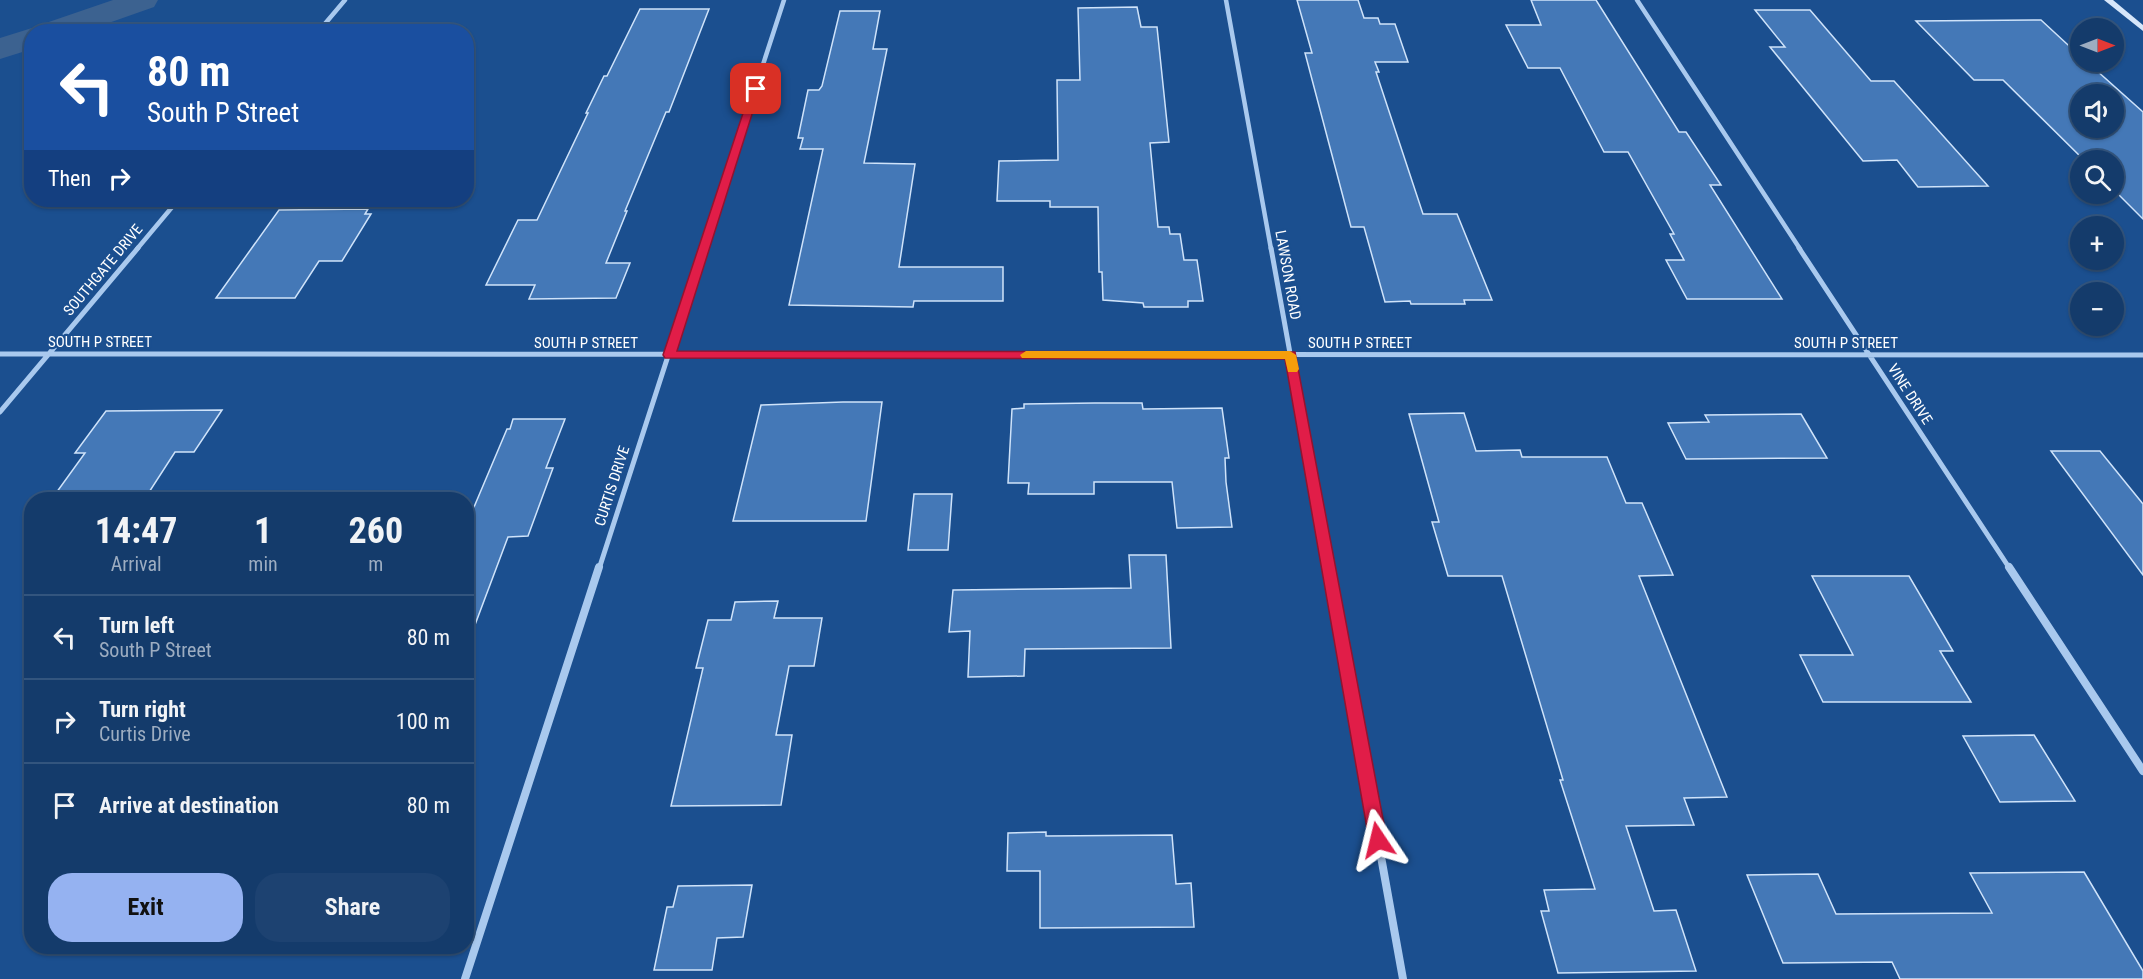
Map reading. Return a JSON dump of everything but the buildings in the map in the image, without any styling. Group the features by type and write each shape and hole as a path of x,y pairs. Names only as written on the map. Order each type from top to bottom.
{"main road":[{"path":"2108,0 2143,29"}],"street":[{"path":"325,24 345,0"},
{"name":"CURTIS DRIVE","path":"474,951 784,0"},
{"name":"LAWSON ROAD","path":"1226,0 1403,979"},
{"name":"VINE DRIVE","path":"1637,0 2143,771"},
{"name":"SOUTHGATE DRIVE","path":"0,412 172,207"},
{"name":"SOUTH P STREET","path":"0,354 2143,355"},
{"name":"CURTIS DRIVE","path":"465,979 473,954"}],"waterway":[{"path":"74,24 143,0"},
{"path":"0,49 24,41"}],"slow traffic":[{"path":"1026,355 1290,355 1293,369"}],"route":[{"path":"756,89 669,355 1290,355 1378,840"}]}
